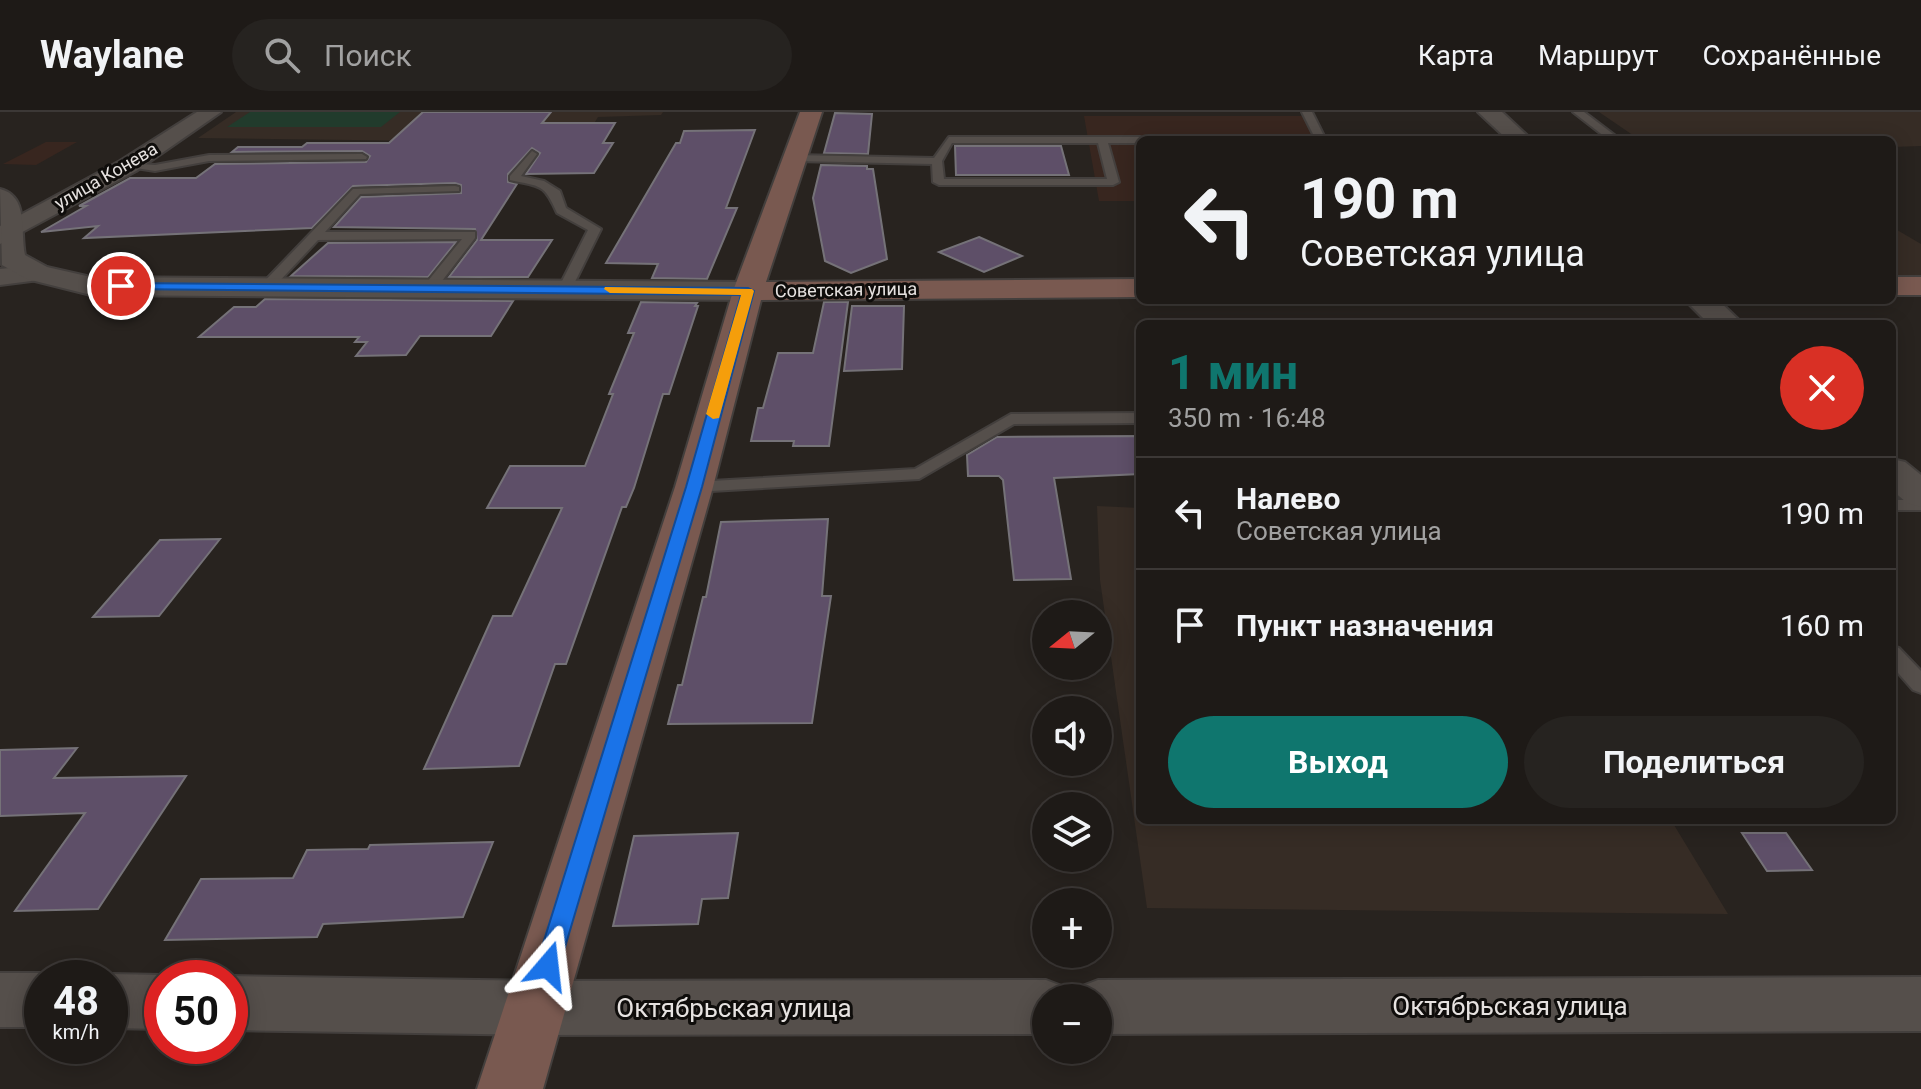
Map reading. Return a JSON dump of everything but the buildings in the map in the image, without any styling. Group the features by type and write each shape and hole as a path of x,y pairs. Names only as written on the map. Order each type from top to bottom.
{"main road":[{"path":"510,1089 694,487 748,291 811,112"},
{"path":"1896,286 1921,286"},
{"name":"Советская улица","path":"748,291 1136,288"}],"street":[{"name":"улица Конева","path":"5,233 128,166 211,112"},
{"path":"1489,112 1516,136"},
{"path":"0,197 6,201 5,233"},
{"name":"Советская улица","path":"5,233 12,259 37,273 91,286 748,291"},
{"path":"0,277 37,273"},
{"path":"1704,304 1722,320"},
{"path":"1896,473 1921,495"},
{"path":"0,1000 24,1000"},
{"name":"Октябрьская улица","path":"248,1003 535,1008 1032,1007"},
{"name":"Октябрьская улица","path":"1112,1007 1921,1004"}],"lane":[{"path":"1307,112 1319,136"},
{"path":"1578,112 1611,136"},
{"path":"1102,140 1113,182 939,182 937,161 949,140 1102,140 1136,140"},
{"path":"532,154 514,178 540,183 556,193 561,210 595,229 565,289"},
{"path":"128,166 155,168 209,158 362,157"},
{"path":"795,158 937,161"},
{"path":"268,285 357,191 455,189"},
{"path":"315,236 471,235 430,287"},
{"path":"694,487 919,474 1011,419 1136,418"},
{"path":"1896,505 1921,505"},
{"path":"1896,657 1921,685"}],"shaded area":[{"path":"236,112 663,112 661,115 598,117 582,143 198,138"},
{"path":"1599,112 1921,112 1921,146 1896,147 1896,136 1634,136"},
{"path":"1084,116 1302,116 1315,136 1136,136 1136,201 1099,201"},
{"path":"46,142 77,142 36,165 3,164"},
{"path":"1896,229 1921,244 1921,277 1896,278"},
{"path":"1097,506 1136,508 1136,824 1673,824 1728,914 1147,908 1112,664 1112,600 1103,600"}],"green space":[{"path":"250,112 400,112 381,127 227,127"}],"slow traffic":[{"path":"610,289 748,291 713,414"}],"route":[{"path":"121,286 748,291 694,487 548,966"}]}
